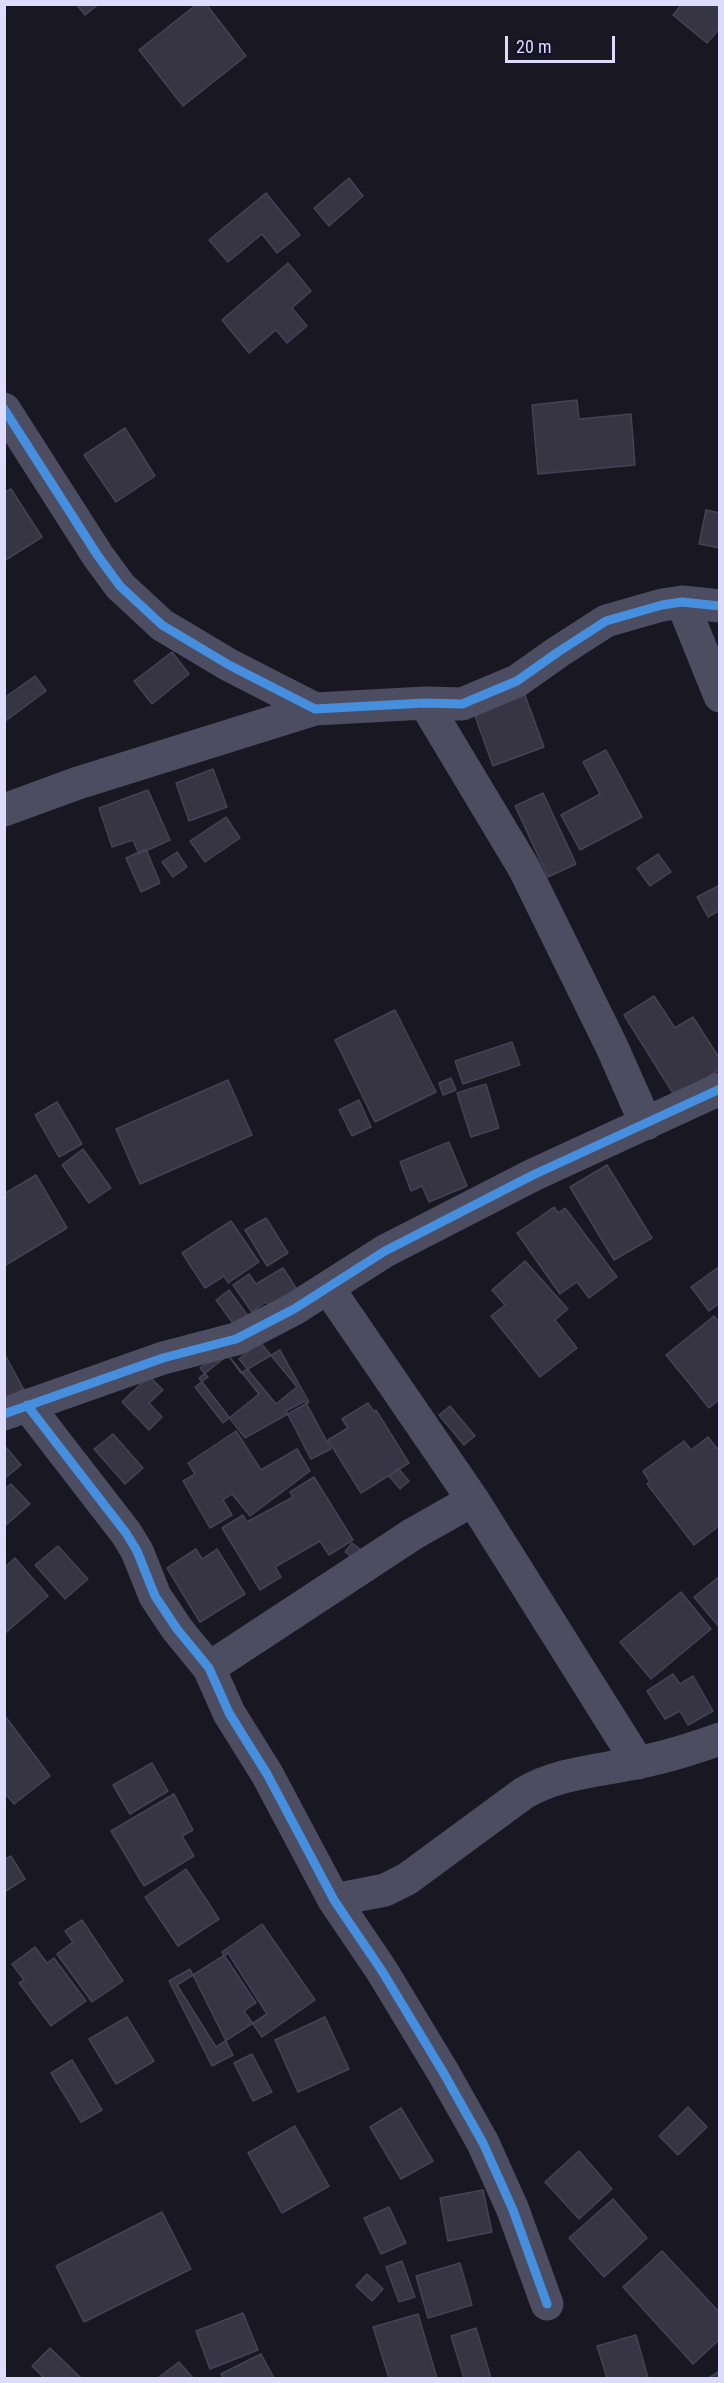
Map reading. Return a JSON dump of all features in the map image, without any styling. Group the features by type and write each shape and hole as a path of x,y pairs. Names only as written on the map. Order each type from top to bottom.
{"street":[{"path":"4,409 98,556 120,586 162,626 229,665 315,709"},
{"path":"4,810 78,783 315,709 424,703 462,704 517,681 606,621 662,605 682,602 720,606"},
{"path":"682,602 720,696"},
{"path":"424,703 524,868 612,1047 646,1124"},
{"path":"547,2304 513,2210 483,2143 407,2012 334,1900 267,1774 230,1713 209,1668 177,1629 155,1596 126,1533 16,1409 163,1358 236,1339 294,1309 385,1251 533,1175 720,1089"},
{"path":"328,1288 473,1500 638,1763"},
{"path":"209,1668 413,1534 473,1500"},
{"path":"334,1900 385,1890 407,1879 524,1792 539,1784 555,1778 638,1763 720,1739"}],"building":[{"path":"76,4 99,4 85,15"},
{"path":"197,4 206,4 246,56 183,106 139,50"},
{"path":"682,4 720,4 720,28 707,43 673,15"},
{"path":"349,178 363,196 329,226 314,208"},
{"path":"266,193 300,235 277,253 262,234 228,262 209,240"},
{"path":"288,263 311,291 292,308 307,326 287,343 276,330 249,353 222,320"},
{"path":"577,400 579,419 631,414 635,465 538,474 532,405"},
{"path":"125,428 155,476 116,502 84,455"},
{"path":"11,489 42,537 4,561 4,493"},
{"path":"706,510 720,513 720,548 699,544"},
{"path":"172,652 189,674 152,704 134,681"},
{"path":"35,676 46,691 4,722 4,698"},
{"path":"522,687 544,747 493,766 471,705"},
{"path":"606,750 642,817 580,850 561,815 600,794 583,762"},
{"path":"213,769 227,807 189,821 176,783"},
{"path":"148,790 170,840 139,854 133,840 112,847 99,808"},
{"path":"543,793 576,864 548,877 515,806"},
{"path":"226,817 240,838 205,862 190,841"},
{"path":"146,849 160,883 141,892 126,858"},
{"path":"177,852 187,867 173,877 162,862"},
{"path":"658,854 671,872 650,886 637,868"},
{"path":"720,885 720,910 708,917 697,897"},
{"path":"654,996 675,1028 693,1017 720,1059 720,1069 676,1098 624,1015"},
{"path":"395,1010 436,1092 375,1122 335,1040"},
{"path":"512,1042 520,1065 463,1084 455,1061"},
{"path":"451,1078 456,1090 443,1095 439,1083"},
{"path":"228,1080 252,1135 140,1184 116,1129"},
{"path":"486,1084 499,1128 471,1137 457,1093"},
{"path":"359,1100 371,1127 352,1136 339,1110"},
{"path":"57,1102 82,1144 59,1157 35,1115"},
{"path":"449,1142 467,1186 429,1202 422,1186 411,1191 400,1162"},
{"path":"83,1149 111,1188 89,1203 62,1165"},
{"path":"607,1165 652,1238 614,1260 570,1187"},
{"path":"36,1175 67,1228 4,1266 4,1194"},
{"path":"554,1207 558,1213 565,1208 617,1277 589,1298 577,1282 560,1294 517,1233"},
{"path":"266,1218 288,1253 267,1266 245,1230"},
{"path":"231,1221 259,1262 228,1283 224,1276 205,1288 182,1253"},
{"path":"525,1261 568,1309 555,1320 577,1348 540,1377 491,1316 505,1305 492,1290"},
{"path":"720,1266 720,1303 709,1311 691,1287"},
{"path":"283,1268 298,1291 270,1309 266,1302 252,1312 233,1285 249,1274 256,1284"},
{"path":"229,1290 248,1316 235,1326 216,1300"},
{"path":"714,1316 720,1323 720,1399 709,1408 666,1355"},
{"path":"260,1342 297,1387 276,1404 239,1359"},
{"path":"224,1350 259,1394 223,1423 195,1387 208,1377 200,1368"},
{"path":"280,1350 309,1402 245,1438 199,1378 228,1355 241,1373"},
{"path":"4,1353 24,1390 4,1400"},
{"path":"149,1376 163,1390 149,1403 162,1417 149,1430 122,1402"},
{"path":"305,1401 331,1449 311,1459 286,1411"},
{"path":"368,1403 374,1412 376,1410 409,1463 361,1493 328,1440 348,1428 342,1419"},
{"path":"450,1406 475,1436 464,1445 439,1415"},
{"path":"236,1431 261,1470 297,1449 310,1471 250,1516 232,1494 223,1500 232,1515 210,1528 183,1481 195,1474 188,1463"},
{"path":"113,1434 143,1468 125,1484 94,1449"},
{"path":"708,1437 720,1452 720,1525 694,1545 647,1484 650,1482 643,1471 684,1441 691,1450"},
{"path":"4,1445 21,1465 4,1479"},
{"path":"398,1468 409,1481 400,1489 389,1476"},
{"path":"314,1477 353,1540 329,1555 320,1541 275,1567 281,1577 260,1590 222,1528 243,1515 247,1522 293,1497 290,1492"},
{"path":"11,1484 30,1504 6,1525 4,1489"},
{"path":"352,1543 368,1555 360,1563 345,1552"},
{"path":"58,1546 88,1579 65,1599 35,1565"},
{"path":"196,1549 202,1559 217,1549 245,1594 200,1622 167,1568"},
{"path":"15,1558 48,1596 4,1634 4,1564 6,1566"},
{"path":"720,1576 720,1628 694,1597"},
{"path":"681,1592 711,1629 651,1679 620,1642"},
{"path":"673,1674 680,1684 693,1676 713,1711 688,1725 680,1711 665,1719 647,1691"},
{"path":"5,1716 50,1776 14,1804 4,1792"},
{"path":"152,1763 168,1791 130,1814 113,1785"},
{"path":"174,1794 193,1830 182,1836 194,1856 144,1886 111,1831"},
{"path":"11,1856 25,1879 4,1892 4,1860"},
{"path":"186,1869 219,1919 178,1946 145,1897"},
{"path":"82,1920 123,1981 92,2002 57,1954 73,1942 65,1931"},
{"path":"262,1924 315,2000 262,2037 244,2011 256,2003 222,1952"},
{"path":"35,1947 47,1963 54,1958 86,2001 51,2026 19,1983 24,1980 12,1964"},
{"path":"228,1953 267,2014 216,2047 177,1985"},
{"path":"190,1969 233,2055 212,2066 169,1981"},
{"path":"127,2017 154,2061 116,2084 89,2039"},
{"path":"325,2017 349,2069 298,2092 275,2040"},
{"path":"252,2054 272,2092 253,2101 234,2063"},
{"path":"72,2060 102,2110 81,2122 51,2073"},
{"path":"688,2107 707,2127 678,2155 659,2136"},
{"path":"401,2108 433,2161 401,2179 370,2127"},
{"path":"295,2126 329,2186 282,2213 248,2153"},
{"path":"579,2151 612,2189 579,2219 545,2182"},
{"path":"483,2190 492,2232 448,2241 440,2198"},
{"path":"613,2199 647,2238 604,2277 569,2238"},
{"path":"389,2207 406,2243 381,2254 364,2218"},
{"path":"162,2212 191,2269 84,2322 56,2266"},
{"path":"662,2251 720,2313 720,2339 693,2364 623,2287"},
{"path":"402,2261 415,2297 399,2302 386,2267"},
{"path":"460,2263 472,2305 428,2318 416,2276"},
{"path":"367,2274 383,2289 372,2301 356,2286"},
{"path":"243,2313 258,2350 210,2369 196,2331"},
{"path":"418,2314 437,2378 389,2378 373,2327"},
{"path":"476,2328 491,2378 464,2378 451,2336"},
{"path":"636,2335 648,2378 607,2378 597,2346"},
{"path":"50,2348 81,2378 44,2378 32,2366"},
{"path":"261,2354 274,2378 223,2378 221,2374"},
{"path":"179,2362 193,2378 158,2378"},
{"path":"720,2371 720,2378 708,2378"}],"cycle path":[{"path":"4,409 98,556 120,586 162,625 229,665 315,709 425,703 462,704 517,681 606,621 662,605 682,602 720,606"},
{"path":"4,1414 163,1358 236,1339 294,1309 385,1251 533,1175 720,1089"},
{"path":"27,1405 126,1533 137,1551 155,1596 177,1629 209,1668 229,1713 267,1774 334,1900 382,1971 443,2072 483,2143 513,2210 547,2304"}]}
